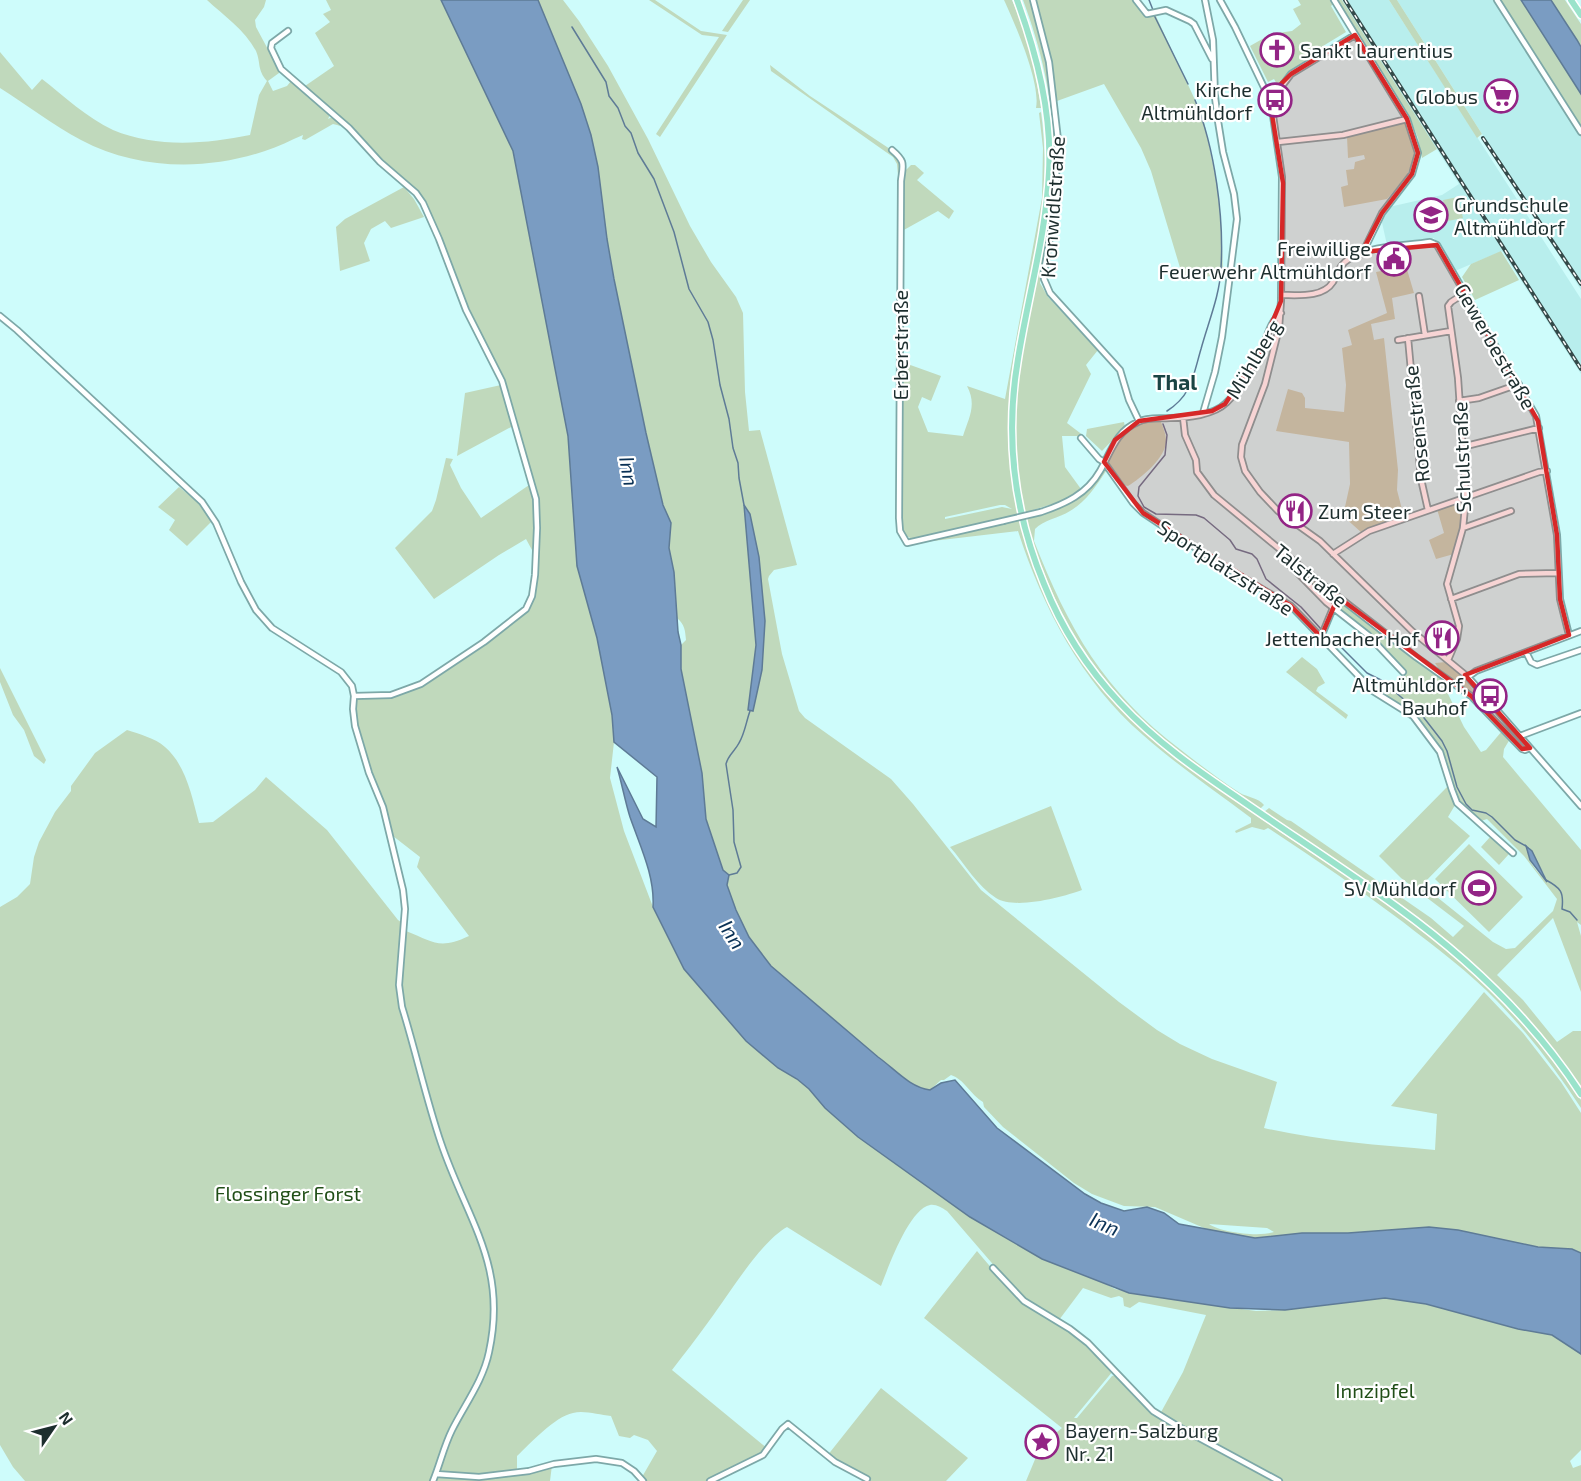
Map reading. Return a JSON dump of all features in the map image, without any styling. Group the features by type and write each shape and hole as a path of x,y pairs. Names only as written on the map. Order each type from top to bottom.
{"main road":[{"path":"1017,0 1033,48 1041,83 1047,118 1049,170 1041,239 1014,383 1012,447 1016,484 1029,543 1044,585 1059,617 1099,679 1119,703 1150,732 1225,789 1398,908 1450,948 1495,988 1522,1017 1581,1094"},
{"path":"1571,0 1581,15"}],"street":[{"name":"Kronwidlstraße","path":"1033,0 1050,62 1058,140 1054,214 1044,279 1050,292 1120,370 1129,400 1139,421"},
{"path":"1136,0 1146,13 1169,11 1194,24 1213,61"},
{"path":"1203,413 1222,337 1237,232 1234,194 1218,121 1212,29 1205,0"},
{"path":"1220,0 1269,96 1283,183 1281,314 1265,384 1243,440 1241,461 1253,483 1278,511 1295,525 1315,536 1407,627 1468,677 1581,806"},
{"path":"1281,295 1312,294 1323,291 1332,283 1343,264 1362,254 1382,213 1416,166 1417,147 1407,119 1334,0"},
{"path":"1497,0 1581,132"},
{"path":"288,31 272,44 271,48 281,69 349,128 380,162 416,193 423,204 466,310 502,381 536,499 535,575 532,596 526,609 484,642 421,684 391,695 354,696"},
{"path":"1269,96 1281,88 1291,74 1355,35"},
{"path":"1278,142 1343,135 1407,119"},
{"name":"Erberstraße","path":"892,150 900,156 904,165 901,181 899,518 900,531 907,543 1041,512 1066,503 1079,495 1094,479 1104,462"},
{"name":"Gewerbestraße","path":"1362,254 1434,243 1441,250 1534,410 1557,535 1561,607 1569,635"},
{"name":"Schulstraße","path":"1448,660 1460,626 1447,584 1463,528 1466,497 1460,401 1448,306 1465,293"},
{"path":"1419,296 1425,335"},
{"name":"Mühlberg","path":"1139,421 1183,417 1220,408 1232,396 1260,352 1272,324 1281,314"},
{"path":"0,316 202,502 216,523 241,582 256,610 272,628 345,676 352,687 355,726 369,773 383,807 403,890 405,909 399,985 402,1007 441,1143 486,1252 492,1281 494,1312 489,1354 482,1375 448,1439 433,1481"},
{"path":"1398,340 1451,331"},
{"name":"Rosenstraße","path":"1408,338 1421,479 1428,510"},
{"path":"1460,401 1479,398 1519,384"},
{"name":"Talstraße","path":"1183,417 1185,435 1196,460 1197,472 1202,482 1214,495 1283,554 1416,657 1471,696 1524,750 1530,748"},
{"path":"1104,462 1115,440 1124,430 1139,421"},
{"path":"1462,447 1539,428"},
{"name":"Sportplatzstraße","path":"1081,438 1104,462 1133,503 1143,513 1218,563 1291,606 1373,691 1417,720 1440,752 1457,803 1513,853"},
{"path":"1333,554 1369,531 1546,471"},
{"path":"1463,528 1511,511"},
{"path":"1283,554 1285,560 1333,608 1361,628 1403,672"},
{"path":"1450,599 1519,574 1558,573"},
{"path":"1321,636 1333,608"},
{"path":"1468,677 1476,671 1581,631"},
{"path":"1526,652 1531,662 1537,665 1581,650"},
{"path":"1520,736 1581,713"},
{"path":"993,1268 1024,1301 1070,1329 1088,1343 1153,1411 1279,1481"},
{"path":"710,1481 763,1455 788,1424 830,1458 867,1479"},
{"path":"436,1474 479,1477 596,1459 622,1463 643,1481"}],"highlighted area":[{"path":"1355,35 1407,119 1418,153 1412,174 1382,213 1362,252 1437,245 1538,421 1557,535 1560,599 1569,635 1465,675 1530,748 1522,749 1471,696 1338,597 1321,637 1291,606 1143,513 1104,462 1115,440 1139,421 1212,411 1225,404 1260,352 1281,301 1283,183 1269,96 1291,74"}],"shaded area":[{"path":"1342,0 1389,0 1581,299 1581,374 1502,251 1455,271 1434,238 1387,245 1381,218 1389,207 1442,195 1459,184"},
{"path":"1397,0 1501,0 1581,126 1581,290"}],"green space":[{"path":"207,0 266,0 255,20 256,27 279,70 279,73 268,81 273,91 287,86 291,81 330,115 328,119 332,117 341,126 333,124 305,140 302,139 303,135 242,158 196,164 149,162 103,150 81,140 0,88 0,52 32,90 42,79 94,119 129,136 181,143 216,141 250,135 259,95 267,81 251,43"},
{"name":"Flossinger Forst","path":"326,0 441,0 513,151 568,436 577,566 597,638 612,715 614,742 610,778 624,831 653,907 684,969 778,1068 809,1089 825,1108 858,1137 970,1217 1042,1259 1115,1289 1147,1296 1256,1311 1285,1310 1386,1298 1426,1304 1518,1329 1552,1335 1581,1354 1581,1450 1570,1461 1573,1468 1581,1465 1581,1481 1282,1481 1160,1414 1183,1372 1206,1315 1139,1302 1130,1308 1124,1306 1123,1298 1119,1296 1111,1298 1083,1288 1059,1320 1022,1298 947,1211 932,1205 922,1209 907,1228 881,1286 787,1227 766,1244 755,1257 672,1370 768,1449 752,1460 706,1481 645,1481 642,1477 657,1451 648,1440 634,1435 630,1438 619,1436 611,1416 582,1412 566,1415 558,1420 517,1456 517,1474 552,1465 550,1481 25,1481 13,1467 0,1445 0,907 17,897 30,884 39,842 55,812 71,791 71,786 95,753 127,730 161,744 172,754 183,772 199,823 213,822 255,790 266,777 327,830 398,920 404,924 406,931 437,943 450,943 469,936 417,867 420,857 393,836 387,810 383,807 355,726 354,696 408,691 434,679 511,625 524,613 533,600 535,560 532,560 532,550 526,539 434,599 395,548 432,511 446,458 453,459 450,465 461,488 481,518 532,483 506,387 470,319 428,215 406,185 388,172 338,115 305,86 334,66 315,33 330,22 323,14 331,10"},
{"path":"538,0 563,0 579,21 608,66 648,139 690,226 711,262 736,297 743,313 745,392 749,431 760,430 797,565 774,570 768,579 782,654 799,711 805,718 891,779 981,890 1119,1002 1180,1044 1212,1059 1277,1082 1264,1128 1327,1139 1435,1150 1437,1114 1391,1106 1484,992 1523,1033 1561,1082 1581,1113 1581,1253 1572,1249 1538,1247 1458,1230 1429,1227 1348,1233 1302,1233 1255,1238 1211,1231 1155,1207 1124,1206 1092,1194 1074,1183 1003,1127 984,1107 983,1102 956,1077 951,1075 941,1080 930,1090 909,1081 771,966 749,937 736,910 727,885 729,875 723,870 706,819 702,773 681,669 681,645 686,640 682,623 677,618 674,572 669,548 671,523 663,505 646,433 614,279 598,167 581,104","holes":["1209,1224 1267,1228 1274,1232 1241,1233 1223,1230"]},
{"path":"649,0 655,0 701,31 727,35 660,137 656,134 719,37 702,35"},
{"path":"743,0 750,0 728,32 722,31"},
{"path":"1004,0 1012,0 1022,26 1034,67 1041,108 1036,108 1037,97 1031,69"},
{"path":"1023,0 1032,0 1048,60 1056,134 1056,178 1040,283 1048,297 1098,350 1086,365 1091,374 1067,423 1084,436 1062,436 1065,467 1081,489 1065,500 1024,513 1016,452 1016,390 1019,363 1049,206 1053,134 1043,65"},
{"path":"1035,0 1135,0 1142,11 1155,14 1203,117 1217,183 1223,271 1216,275 1184,281 1151,171 1141,148 1104,84 1057,101 1050,59"},
{"path":"1298,0 1333,0 1334,3 1331,6 1346,32 1305,57 1308,61 1291,72 1278,86 1274,79 1268,82 1250,46 1271,34 1292,31 1301,24 1293,9 1301,5","holes":["1271,38 1274,42 1279,39 1287,52 1285,54 1288,60 1281,65 1266,47 1271,44 1268,40"]},
{"path":"1336,0 1342,0 1437,149 1422,158 1418,138 1410,118"},
{"path":"1389,0 1397,0 1482,134 1477,138"},
{"path":"1501,0 1521,0 1581,94 1581,126"},
{"path":"1551,0 1565,0 1581,24 1581,47"},
{"path":"770,65 810,96 895,154 900,166 900,198 897,164 893,157 771,71"},
{"path":"1041,112 1044,145 1042,210 1038,242 1012,370 1008,438 1013,489 1023,535 1043,591 1070,643 1105,691 1136,724 1159,744 1245,808 1391,907 1462,963 1506,1005 1546,1051 1581,1100 1581,1108 1520,1026 1475,980 1439,950 1353,886 1268,828 1264,830 1252,827 1236,833 1235,831 1251,823 1251,818 1143,735 1121,714 1083,667 1067,642 1039,588 1018,531 907,544 913,539 909,538 902,528 900,517 902,362 941,376 931,401 922,397 918,407 928,432 963,436 972,405 967,386 1005,399 1042,198 1043,148 1039,113","holes":["1005,505 1012,509 1002,507 945,519 945,517"]},
{"path":"1403,121 1408,128 1414,150 1414,159 1406,177 1387,199 1344,207 1341,187 1348,185 1346,170 1354,169 1355,162 1365,159 1364,155 1348,158 1347,137"},
{"path":"911,165 915,165 924,173 917,180 954,211 949,219 938,211 902,231 903,173"},
{"path":"404,187 424,217 391,228 385,221 371,229 364,243 370,261 340,271 336,227 345,219"},
{"path":"1458,197 1463,218 1448,221 1443,200"},
{"path":"1501,251 1519,280 1475,300 1462,277 1471,264"},
{"path":"1406,266 1414,293 1392,298 1395,319 1371,324 1374,340 1384,338 1398,470 1397,490 1404,517 1362,533 1343,516 1350,484 1349,442 1276,431 1288,389 1302,393 1305,398 1305,408 1344,412 1346,385 1342,348 1352,345 1348,330 1387,313 1376,272"},
{"path":"501,385 513,426 457,456 465,393"},
{"path":"1156,420 1161,422 1166,435 1162,453 1140,478 1128,486 1123,485 1108,463 1114,445 1135,425"},
{"path":"1124,422 1125,427 1102,451 1086,436 1087,429"},
{"path":"1104,469 1106,471 1102,477 1081,503 1035,529 1034,541 1060,602 1091,656 1130,705 1154,728 1210,772 1240,793 1262,803 1264,805 1260,809 1247,803 1177,750 1118,695 1094,665 1054,597 1026,519 1049,513 1077,499"},
{"path":"179,487 200,504 212,521 187,546 169,530 175,520 158,507"},
{"path":"1460,501 1464,503 1454,554 1436,559 1429,540 1444,533 1437,509"},
{"path":"1287,559 1332,598 1450,684 1448,694 1464,727 1481,752 1486,750 1502,731 1510,739 1504,749 1503,757 1581,850 1581,925 1577,922 1581,936 1581,992 1553,918 1497,975 1523,1000 1557,1042 1573,1031 1581,1031 1581,1087 1548,1043 1476,967 1395,902 1264,812 1269,808 1291,821 1431,918 1453,937 1464,926 1401,878 1379,856 1448,786 1455,805 1448,817 1470,836 1422,885 1493,942 1506,949 1515,948 1553,911 1557,899 1524,856 1487,819 1481,821 1458,801 1441,749 1419,720 1380,695 1407,673 1378,641 1324,598","holes":["1529,847 1546,881 1531,861"]},
{"path":"1302,657 1317,669 1325,683 1316,691 1348,715 1346,719 1286,672"},
{"path":"1446,662 1468,683 1486,708 1443,675 1435,663"},
{"path":"0,668 46,760 44,764 34,756 24,730 13,715 0,682"},
{"path":"1051,806 1082,890 1027,903 1004,901 996,898 983,887 950,847"},
{"path":"1491,836 1509,854 1499,865 1481,847"},
{"name":"SV Mühldorf","path":"1469,844 1523,897 1489,932 1435,879"},
{"path":"977,1251 1016,1297 1080,1338 1113,1371 1074,1418 1077,1418 1112,1376 1116,1375 1149,1410 1277,1481 1026,1481 1041,1445 1062,1428 924,1318"},
{"path":"881,1388 968,1458 946,1481 869,1481 845,1469 827,1456"}],"water":[{"name":"Inn","path":"441,0 538,0 581,104 598,167 614,279 646,433 663,505 671,523 669,548 674,572 681,669 702,773 706,819 723,870 729,875 727,885 736,910 749,937 771,966 878,1057 915,1085 930,1090 941,1083 955,1080 997,1128 1085,1194 1101,1203 1124,1211 1147,1207 1164,1213 1179,1224 1255,1238 1302,1233 1348,1233 1429,1227 1458,1230 1538,1247 1572,1249 1581,1253 1581,1354 1552,1335 1518,1329 1426,1304 1385,1298 1285,1310 1230,1308 1129,1293 1042,1259 970,1217 858,1137 825,1108 809,1089 778,1068 746,1041 684,969 653,907 652,884 630,817 617,767 643,819 656,827 657,777 614,742 612,715 597,638 577,566 568,436 513,151"},
{"path":"1521,0 1551,0 1577,40 1581,47 1581,94"},
{"path":"744,505 750,514 759,557 765,621 762,670 753,711 748,710 756,645"},
{"path":"1526,846 1532,851 1547,882 1530,860"}],"waterway":[{"path":"1149,0 1153,10"},
{"path":"1154,15 1188,84"},
{"path":"572,27 606,82 609,96 618,108 638,153 654,179 674,232 689,289 708,322 738,463 744,505"},
{"path":"1167,411 1182,398 1190,384 1220,278 1222,248 1217,183 1208,139 1195,100"},
{"path":"1163,424 1167,435 1165,455 1139,487 1138,496 1144,507 1156,514 1196,515 1204,518 1230,540 1236,549 1252,554 1257,559 1266,579 1301,607 1330,639 1367,673 1381,680 1421,714 1442,741 1457,787 1466,804 1472,810 1492,817 1515,840 1526,846"},
{"path":"729,875 737,873 741,867 734,842 733,810 726,764 741,739 750,711"},
{"path":"1546,880 1560,891 1562,909 1570,912 1577,920"}],"railway":[{"path":"1345,0 1581,369"},
{"path":"1483,138 1581,284"}],"place":[{"name":"Sankt Laurentius","path":"1277,50"},
{"name":"Globus","path":"1501,96"},
{"name":"Kirche Altmühldorf","path":"1275,100"},
{"name":"Grundschule Altmühldorf","path":"1431,215"},
{"name":"Freiwillige Feuerwehr Altmühldorf","path":"1394,259"},
{"name":"Zum Steer","path":"1295,511"},
{"name":"Jettenbacher Hof","path":"1442,638"},
{"name":"Altmühldorf, Bauhof","path":"1490,696"},
{"name":"SV Mühldorf","path":"1479,888"},
{"name":"Bayern-Salzburg Nr. 21","path":"1042,1442"}],"district":[{"name":"Thal","path":"1175,381"}],"park label":[{"name":"Innzipfel","path":"1375,1390"}]}
